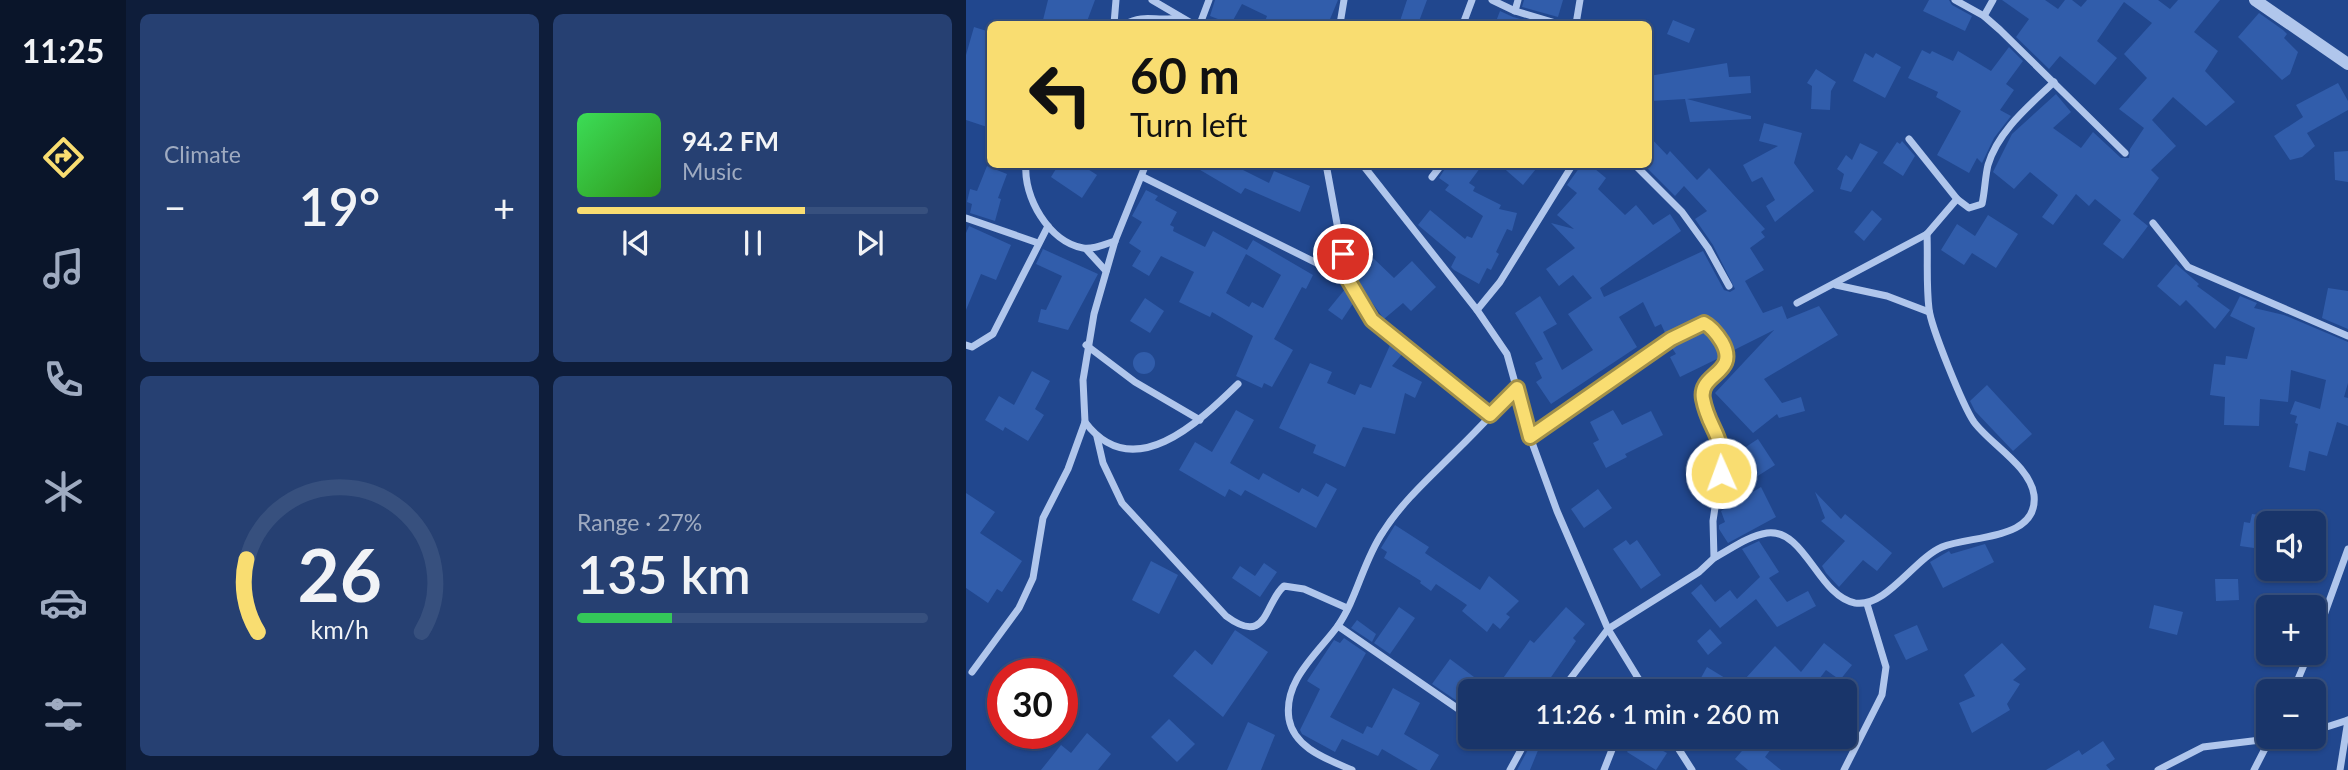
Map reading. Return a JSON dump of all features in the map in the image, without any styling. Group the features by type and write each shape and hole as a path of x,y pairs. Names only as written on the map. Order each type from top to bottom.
{"street":[{"path":"1114,21 1116,0"},
{"path":"1152,0 1188,21"},
{"path":"1201,21 1209,0"},
{"path":"1340,21 1344,0"},
{"path":"1464,21 1472,0"},
{"path":"1492,0 1515,11 1549,21"},
{"path":"1515,11 1518,0"},
{"path":"1576,21 1580,0"},
{"path":"1955,0 1984,16 2125,153"},
{"path":"1984,16 1993,0"},
{"path":"2255,0 2348,64"},
{"path":"1133,21 1142,17 1157,21"},
{"path":"1165,21 1180,17"},
{"path":"1909,139 1957,199 1969,208 1982,204 1987,167 1994,149 2013,124 2054,82"},
{"path":"1027,168 1027,188 1048,226 1069,244 1086,249 1115,242"},
{"path":"972,672 1027,593 1033,578 1043,518 1073,457 1085,422 1083,380 1086,345 1106,271 1145,168"},
{"path":"1327,168 1347,278 1372,320 1490,415"},
{"path":"1365,168 1477,310 1507,354 1530,437 1557,511 1608,629 1639,679"},
{"path":"1432,177 1439,168"},
{"path":"1477,310 1510,266 1571,168"},
{"path":"1638,168 1682,212 1708,248 1729,286"},
{"path":"1143,177 1347,278"},
{"path":"1797,303 1927,234 1957,199"},
{"path":"966,218 1038,243"},
{"path":"2153,223 2188,267 2348,336"},
{"path":"966,345 972,347 993,334 1048,226"},
{"path":"1570,679 1608,629 1699,572 1714,558 1754,537 1770,533 1784,536 1800,549 1826,584 1853,603 1867,604 1882,596 1920,560 1940,548 2020,527 2031,514 2034,495 2027,478 1975,424 1965,408 1929,312 1927,234"},
{"path":"1086,249 1106,271"},
{"path":"1835,285 1877,293 1929,312"},
{"path":"1530,437 1671,339 1695,325 1704,323 1711,327 1727,356 1727,363 1705,385 1703,392 1723,453 1713,521 1714,558"},
{"path":"1086,345 1135,382 1200,420"},
{"path":"1085,422 1097,437 1114,445 1143,448 1172,440 1200,420 1238,384"},
{"path":"1352,770 1306,747 1294,736 1288,708 1302,669 1338,626 1367,558 1403,504 1517,388"},
{"path":"1097,437 1102,463 1122,503 1226,616 1238,625 1249,627 1266,617 1284,586 1304,589 1347,608"},
{"path":"2326,610 2348,549"},
{"path":"1844,770 1882,695 1885,667 1867,604"},
{"path":"1338,626 1458,709"},
{"path":"2326,726 2348,720 2340,770"},
{"path":"2158,770 2203,747 2256,740"},
{"path":"1510,770 1520,749"},
{"path":"1604,770 1612,749"},
{"path":"1679,749 1692,770"},
{"path":"2253,770 2265,749"}],"building":[{"path":"1048,0 1095,0 1087,21 1043,21"},
{"path":"1215,0 1338,0 1329,21 1265,21 1267,16 1242,4 1233,21 1210,16"},
{"path":"1407,0 1427,0 1419,21 1400,21"},
{"path":"1524,0 1563,0 1558,17 1522,7"},
{"path":"1929,0 1949,0 1952,5 1972,16 1965,31 1923,11"},
{"path":"2002,0 2045,0 2058,9 2065,0 2072,0 2081,7 2087,0 2158,0 2170,9 2178,0 2220,0 2194,32 2218,51 2205,71 2235,102 2206,126 2173,97 2152,120 2176,146 2151,170 2159,178 2133,214 2148,226 2123,259 2103,244 2121,220 2095,199 2089,206 2076,194 2053,225 2042,217 2058,195 2030,172 2014,189 1993,172 2012,134 2056,94 2071,112 2053,128 2081,148 2093,132 2121,158 2129,158 2130,149 2144,128 2119,109 2147,78 2124,54 2152,23 2124,2 2097,41 2117,58 2095,85 2060,56 2049,69 2016,37 2029,19"},
{"path":"1500,11 1528,21 1496,21"},
{"path":"2259,13 2287,34 2284,38 2298,52 2290,74 2282,80 2238,37"},
{"path":"1673,20 1695,29 1689,43 1667,34"},
{"path":"974,27 987,31 987,127 966,120 966,55"},
{"path":"2009,47 2023,61 2006,84 2014,90 2000,110 2011,116 1994,138 1982,163 1977,158 1969,173 1937,155 1961,111 1936,97 1938,92 1908,78 1922,50 1930,54 1932,51 1953,61 1958,51 1991,71"},
{"path":"1865,53 1873,58 1876,53 1901,67 1885,98 1853,81"},
{"path":"1727,63 1729,77 1750,76 1751,93 1687,99 1751,116 1751,119 1690,122 1685,99 1652,101 1652,76"},
{"path":"1816,69 1836,82 1831,91 1830,110 1811,109 1812,86 1807,83"},
{"path":"2338,83 2348,101 2348,110 2307,133 2315,146 2302,157 2290,160 2274,136 2303,117 2296,105"},
{"path":"1764,123 1802,133 1794,163 1814,191 1775,222 1766,206 1775,200 1762,177 1752,182 1743,165 1778,146 1759,141"},
{"path":"1652,139 1667,155 1670,151 1697,180 1709,168 1765,229 1761,232 1765,237 1750,248 1764,270 1745,281 1763,313 1782,306 1787,319 1819,306 1838,335 1764,379 1782,403 1801,397 1805,411 1779,418 1777,414 1753,433 1715,393 1774,330 1732,351 1723,331 1706,317 1692,320 1667,337 1661,324 1655,327 1643,302 1619,317 1637,347 1551,404 1536,382 1542,378 1535,363 1543,359 1515,313 1540,296 1557,324 1543,332 1562,370 1593,350 1568,314 1592,298 1573,275 1559,286 1546,269 1575,248 1551,223 1574,229 1557,215 1577,193 1567,185 1579,168 1594,168 1606,178 1598,189 1625,215 1636,205 1653,225 1670,214 1681,231 1600,288 1604,297 1703,251 1724,290 1730,292 1735,289 1713,245 1695,219 1707,211 1684,186 1675,196 1647,168 1652,168"},
{"path":"1902,141 1915,156 1903,176 1883,163 1897,142 1900,144"},
{"path":"1860,143 1878,152 1851,192 1840,189 1844,174 1837,169 1846,155 1852,160"},
{"path":"2348,151 2348,182 2335,180 2334,152"},
{"path":"987,166 1007,174 998,198 1001,199 995,221 970,213 972,204 967,202 970,189 977,191"},
{"path":"1057,168 1086,168 1097,175 1082,198 1051,177"},
{"path":"1197,168 1239,168 1269,183 1274,171 1310,186 1300,212 1245,188 1241,194"},
{"path":"1445,168 1480,168 1469,183 1475,187 1473,191 1501,205 1499,209 1517,213 1512,231 1507,229 1491,270 1487,268 1479,284 1454,270 1451,267 1456,257 1418,225 1430,210 1465,239 1467,236 1472,238 1483,216 1445,190 1449,185 1439,178"},
{"path":"1504,168 1537,168 1523,185"},
{"path":"1146,190 1158,196 1155,200 1177,212 1170,225 1174,227 1173,231 1205,247 1213,231 1247,250 1253,240 1313,275 1306,289 1302,287 1274,339 1293,350 1272,387 1264,383 1262,388 1236,376 1253,336 1212,312 1210,317 1179,302 1194,272 1161,256 1149,276 1132,266 1141,251 1129,243 1142,222 1132,216","holes":["1246,254 1281,275 1263,308 1252,302 1249,307 1226,293"]},
{"path":"1872,210 1882,219 1864,241 1854,232"},
{"path":"1988,215 2018,234 1996,268 1972,253 1964,265 1941,250 1957,224 1975,236"},
{"path":"969,226 1011,245 996,280 981,274 966,310 966,233"},
{"path":"1043,249 1098,274 1068,330 1038,322 1041,309 1046,310 1062,276 1036,264"},
{"path":"1373,258 1394,278 1412,261 1436,287 1411,311 1403,303 1384,319 1354,278"},
{"path":"2176,264 2199,284 2197,286 2230,310 2215,329 2186,300 2180,306 2157,286"},
{"path":"1346,288 1354,302 1342,320 1328,310"},
{"path":"2328,288 2348,291 2348,329 2322,318"},
{"path":"2240,296 2257,303 2254,308 2284,315 2348,342 2348,383 2344,397 2348,398 2348,426 2337,422 2327,456 2309,451 2305,471 2289,467 2298,424 2295,423 2297,416 2290,414 2295,401 2320,409 2326,380 2291,370 2288,402 2260,399 2259,426 2224,425 2225,397 2210,395 2214,364 2225,365 2226,356 2247,359 2255,328 2230,316"},
{"path":"1145,298 1164,311 1150,333 1130,321"},
{"path":"1703,330 1716,342 1721,357 1680,377 1670,357 1676,354 1672,348"},
{"path":"1391,343 1403,353 1392,366 1422,382 1415,398 1405,393 1395,434 1363,427 1345,467 1313,453 1316,445 1279,428 1310,363 1332,372 1327,383 1355,395 1360,384 1371,388"},
{"path":"1144,352 1152,355 1155,363 1152,371 1144,374 1136,371 1133,363 1136,355"},
{"path":"1032,371 1050,381 1035,409 1044,415 1028,441 1005,427 1003,431 985,420 999,396 1014,405"},
{"path":"1987,385 2032,434 2013,451 1975,411 1970,401"},
{"path":"1236,410 1254,420 1230,463 1259,480 1263,473 1299,493 1302,488 1318,497 1326,483 1337,489 1316,528 1245,490 1241,496 1229,489 1225,497 1179,470 1195,442 1212,452"},
{"path":"1613,410 1622,425 1651,411 1663,435 1625,454 1627,457 1606,468 1593,443 1599,440 1590,422"},
{"path":"1758,439 1775,465 1753,479 1735,454"},
{"path":"1761,487 1776,517 1728,543 1719,529 1719,525 1725,522 1721,511"},
{"path":"1598,489 1612,508 1584,528 1571,509"},
{"path":"1815,492 1841,519 1845,514 1892,553 1877,571 1863,560 1839,587 1826,573 1822,566 1845,541 1821,521 1825,518"},
{"path":"966,493 995,512 980,533 1022,561 1002,592 997,589 988,603 966,588"},
{"path":"2252,514 2256,514 2256,548 2240,546 2244,522 2250,523"},
{"path":"1395,525 1429,547 1425,553 1480,590 1489,576 1519,601 1506,614 1510,617 1500,629 1493,623 1487,632 1462,611 1467,605 1436,584 1431,591 1420,583 1421,581 1384,558 1387,552 1381,548"},
{"path":"1626,540 1630,545 1637,540 1661,575 1641,589 1613,549"},
{"path":"1759,541 1779,572 1769,578 1787,602 1808,591 1816,606 1777,627 1756,599 1720,628 1691,593 1701,584 1715,602 1730,590 1737,599 1760,577 1742,549"},
{"path":"1985,544 1994,562 1943,588 1930,562 1949,551 1951,554"},
{"path":"1151,561 1178,575 1159,614 1132,600"},
{"path":"1264,563 1277,572 1260,597 1232,578 1240,566 1255,576"},
{"path":"2215,579 2238,579 2239,600 2216,601"},
{"path":"2154,605 2183,612 2177,635 2149,628"},
{"path":"1399,607 1415,618 1390,654 1374,643"},
{"path":"1566,607 1585,624 1573,638 1576,641 1550,679 1502,679 1530,640 1534,643"},
{"path":"1357,620 1376,634 1372,642 1351,628"},
{"path":"1917,625 1928,650 1906,660 1894,635"},
{"path":"1710,629 1722,643 1708,655 1697,641"},
{"path":"1235,630 1268,652 1223,717 1173,676 1195,650 1212,665"},
{"path":"1344,638 1366,653 1330,717 1363,734 1367,726 1372,728 1393,688 1420,703 1404,734 1439,755 1430,770 1418,770 1382,749 1378,756 1342,739 1335,752 1302,734 1300,730 1320,689 1307,681 1334,640 1340,643"},
{"path":"1824,643 1852,665 1841,679 1826,670 1819,679 1745,679 1775,646 1801,672"},
{"path":"2002,643 2026,669 2013,680 2020,684 2007,704 2010,710 1972,733 1959,703 1975,696 1964,675"},
{"path":"1450,659 1474,677 1458,679 1457,701 1432,684"},
{"path":"1707,667 1725,678 1724,679 1700,679"},
{"path":"1169,719 1195,744 1177,762 1151,737"},
{"path":"1248,722 1275,735 1261,770 1227,770"},
{"path":"1087,733 1111,754 1098,770 1041,770 1058,749 1066,749 1071,753 1078,749 1078,744"},
{"path":"2103,741 2115,759 2106,765 2110,770 2046,770 2079,750 2082,755"},
{"path":"1528,749 1539,749 1530,770 1517,770"},
{"path":"1629,749 1660,749 1667,753 1656,770 1627,752"},
{"path":"1744,749 1771,749 1765,757 1781,770 1748,770 1735,759"}],"route":[{"path":"1343,254 1347,278 1372,320 1490,415 1517,388 1530,437 1671,339 1695,325 1704,323 1711,327 1725,347 1727,356 1727,363 1705,385 1703,392 1703,400 1720,438 1723,453 1721,473"}]}
